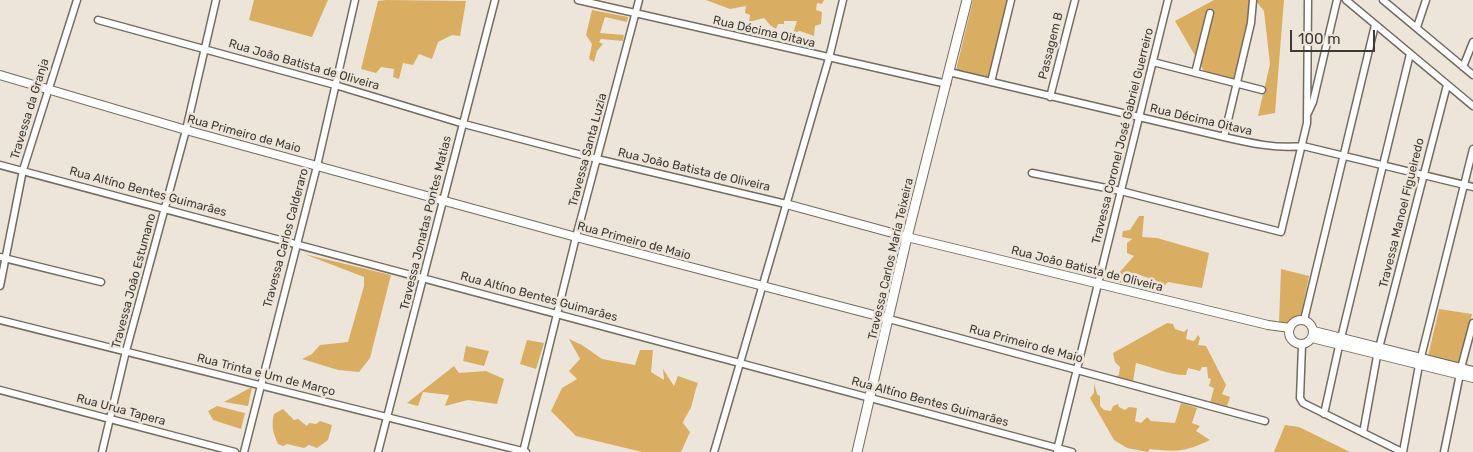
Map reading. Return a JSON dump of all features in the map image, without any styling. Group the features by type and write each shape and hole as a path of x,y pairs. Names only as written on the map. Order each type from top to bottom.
{"main road":[{"name":"Travessa Carlos Maria Teixeira","path":"856,452 907,237 967,0"}],"street":[{"name":"Travessa da Granja","path":"0,286 3,258 23,170 77,0"},
{"name":"Travessa João Estumano","path":"102,452 126,351 186,130 216,0"},
{"name":"Travessa Carlos Calderaro","path":"244,452 317,166 355,0"},
{"name":"Travessa Jonatas Pontes Matias","path":"378,452 495,0"},
{"name":"Rua Décima Oitava","path":"578,0 947,84"},
{"name":"Travessa Santa Luzia","path":"524,452 576,237 639,0"},
{"path":"714,452 829,58 843,0"},
{"path":"991,82 1011,0"},
{"name":"Passagem B","path":"1050,97 1075,0"},
{"name":"Travessa Coronel José Gabriel Guerreiro","path":"1057,450 1168,0"},
{"path":"1224,137 1250,23 1253,0"},
{"path":"1032,173 1121,191 1281,232 1303,146 1306,116 1308,0"},
{"path":"1306,116 1313,102 1337,0"},
{"path":"1346,0 1473,106"},
{"path":"1383,0 1473,75"},
{"path":"1417,27 1426,0"},
{"path":"1195,73 1210,13"},
{"name":"Rua João Batista de Oliveira","path":"98,20 335,85 464,124 597,159 786,204 907,237 1098,284 1290,328"},
{"path":"1304,320 1374,25"},
{"path":"1463,67 1473,42"},
{"path":"1324,414 1410,54"},
{"path":"1153,62 1262,90"},
{"name":"Rua Décima Oitava","path":"949,72 1260,145 1288,148 1303,146 1473,187"},
{"name":"Rua Primeiro de Maio","path":"0,75 186,130 317,166 1265,422"},
{"name":"Travessa Manoel Figueiredo","path":"1363,433 1378,352 1422,175 1447,85"},
{"path":"1313,335 1302,344 1301,400 1324,414 1402,452 1420,362 1473,149"},
{"name":"Rua Altíno Bentes Guimarães","path":"0,165 740,362 1057,450 1072,452"},
{"path":"3,258 101,282"},
{"name":"Rua Trinta e Um de Março","path":"0,320 524,452"},
{"path":"1302,344 1291,340 1290,328 1295,321 1304,320 1310,324 1313,335"},
{"path":"1444,452 1473,323"},
{"path":"1313,335 1461,372 1473,378"},
{"path":"1461,372 1473,371"},
{"name":"Rua Urua Tapera","path":"0,390 236,452"}],"shaded area":[{"path":"254,0 328,0 312,37 249,20"},
{"path":"706,0 824,0 822,4 817,3 816,10 822,12 821,24 815,26 814,36 800,31 793,33 797,21 784,21 784,24 778,24 776,29 764,18 749,22 750,15 745,13 746,6 730,9"},
{"path":"973,0 1008,0 988,78 956,70"},
{"path":"1214,0 1252,0 1250,25 1236,83 1204,75 1204,71 1175,21"},
{"path":"1255,0 1284,0 1275,113 1258,116 1270,64 1264,11"},
{"path":"378,1 466,1 460,36 452,35 438,42 432,59 419,54 413,65 403,63 399,79 393,77 394,69 381,67 376,73 361,69"},
{"path":"592,10 628,17 627,22 605,17 600,33 624,35 623,41 601,39 599,42 603,44 597,51 594,62 589,59 592,44 586,35"},
{"path":"1139,216 1144,216 1142,237 1157,238 1209,253 1202,288 1168,282 1161,289 1155,287 1157,281 1134,273 1120,283 1117,275 1134,256 1127,253 1127,243 1132,239 1122,237 1123,231 1130,230"},
{"path":"304,254 391,275 370,358 359,372 338,370 302,359 312,354 320,345 348,342 364,286 364,277"},
{"path":"1281,269 1309,276 1301,316 1287,324 1279,323"},
{"path":"1439,309 1472,314 1461,364 1428,356"},
{"path":"1167,323 1173,324 1175,329 1184,332 1188,328 1186,339 1194,341 1198,335 1200,338 1198,345 1206,346 1226,385 1222,394 1230,397 1227,406 1210,403 1214,388 1209,386 1211,379 1208,378 1207,367 1202,367 1200,371 1188,368 1186,375 1179,375 1136,363 1133,382 1115,377 1119,375 1120,367 1115,362 1113,353"},
{"path":"569,339 582,345 602,359 635,365 640,350 653,350 651,372 664,380 663,369 674,386 678,376 698,383 691,406 683,423 690,432 681,452 642,452 576,436 551,411 562,388 577,379 569,371 580,359"},
{"path":"527,340 544,343 536,369 520,364"},
{"path":"466,346 489,351 484,366 463,361"},
{"path":"454,366 459,373 486,371 504,379 497,404 468,400 445,406 449,395 423,392 418,406 407,403"},
{"path":"1094,383 1097,394 1100,396 1100,406 1104,410 1111,411 1113,406 1118,404 1119,407 1125,410 1129,407 1137,408 1135,421 1141,423 1147,417 1151,421 1175,423 1181,403 1197,408 1192,423 1200,426 1196,431 1210,440 1181,450 1150,449 1148,452 1127,448 1114,440 1090,398 1094,393"},
{"path":"252,387 248,406 224,402"},
{"path":"217,406 245,413 241,429 213,420 208,411"},
{"path":"283,409 294,420 298,419 307,426 309,423 316,424 320,421 332,425 328,440 317,448 309,445 304,448 278,444 273,429 273,418 274,414"},
{"path":"1285,425 1299,427 1350,452 1274,452"}]}
